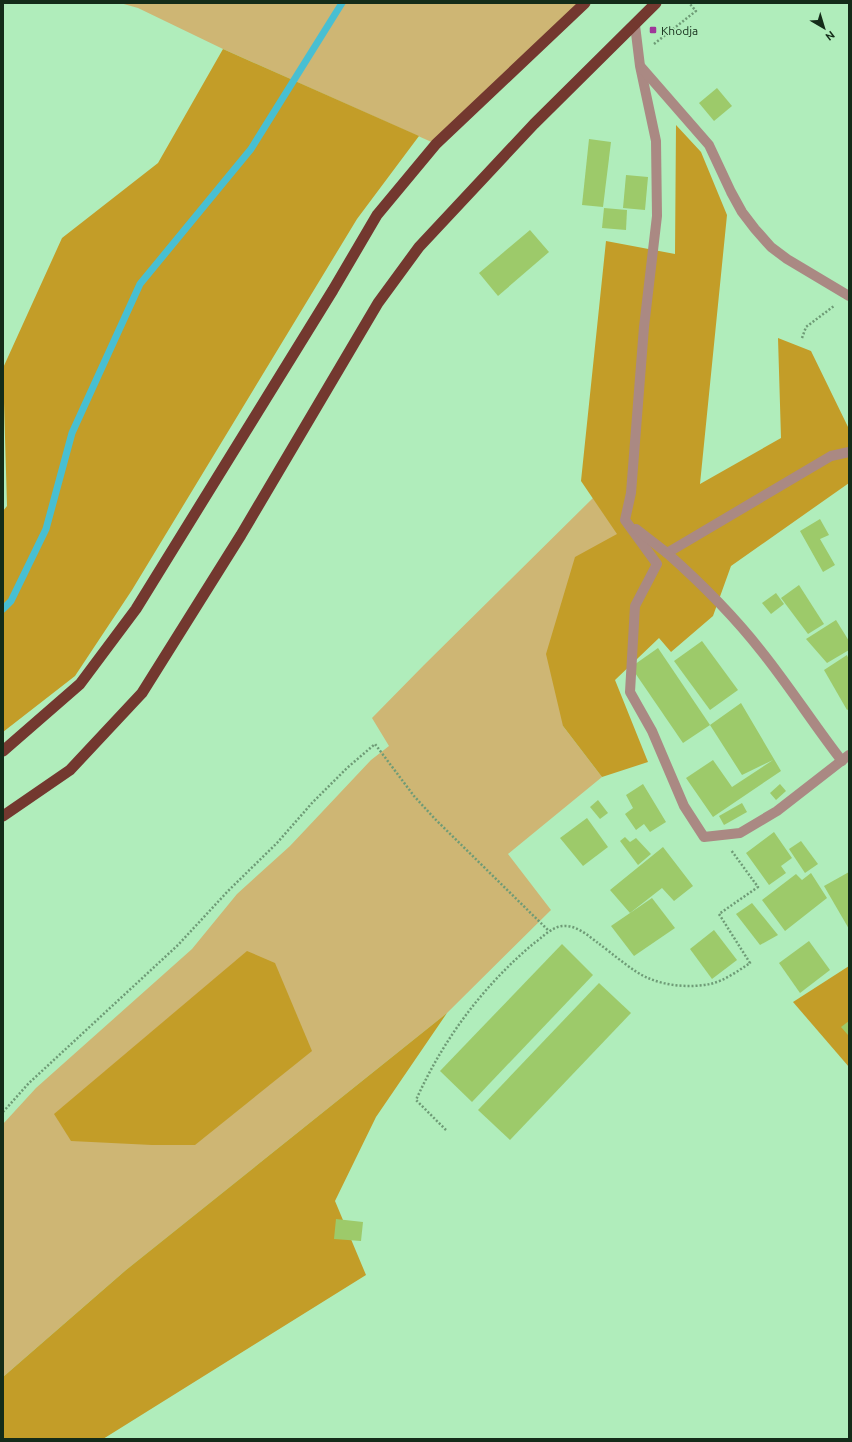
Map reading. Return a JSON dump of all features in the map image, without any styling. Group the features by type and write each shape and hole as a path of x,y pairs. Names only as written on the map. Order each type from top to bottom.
{"highway":[{"path":"3,751 80,684 136,609 333,290 377,215 436,144 585,3"},
{"path":"3,816 70,770 142,693 241,535 374,310 418,247 589,67 656,3"}],"street":[{"path":"625,520 667,553 697,580 733,617 846,758 777,811 740,833 704,837 684,806 652,731 630,692 635,606 657,564 625,520 631,493 644,327 657,216 656,141 640,66 635,24"},
{"path":"640,66 709,145 742,212 771,247 787,259 848,295"},
{"path":"667,553 831,456 849,452"}],"path":[{"path":"649,48 696,11 689,3"},
{"path":"802,338 806,328 848,295"},
{"path":"3,1112 29,1083 178,945 228,891 277,843 317,798 347,768 375,744 414,796 435,819 549,931"},
{"path":"446,1130 416,1100 430,1069 451,1036 492,981 549,931 563,926 573,927 591,937 647,978 668,984 687,986 711,984 733,974 750,963 719,914 758,887 720,835"}],"shaded area":[{"path":"120,3 585,3 436,144 223,49 138,8"},
{"path":"223,49 419,136 357,219 132,590 75,676 3,732 3,511 7,506 3,368 62,238 158,163"},
{"path":"676,125 701,152 727,215 700,484 781,438 778,338 811,351 849,429 849,483 731,566 713,616 671,652 659,638 615,680 648,762 602,777 563,726 546,654 575,557 617,534 581,481 606,241 675,254"},
{"path":"593,498 618,534 563,726 602,777 508,854 551,910 447,1013 126,1270 3,1377 3,1124 36,1088 192,949 237,894 290,846 371,760 389,746 372,718"},
{"path":"247,951 275,963 312,1051 195,1145 152,1145 71,1141 54,1114"},
{"path":"849,966 849,1067 793,1002"},
{"path":"447,1013 376,1117 335,1201 366,1275 103,1439 3,1439 3,1377 126,1270"}],"building":[{"path":"717,88 732,106 714,121 699,103"},
{"path":"589,139 611,142 603,207 582,205"},
{"path":"626,175 648,177 645,210 623,208"},
{"path":"604,208 627,210 626,230 602,228"},
{"path":"530,230 549,252 498,296 479,273"},
{"path":"820,519 829,535 820,539 835,565 823,572 800,531"},
{"path":"799,585 824,624 808,634 781,598"},
{"path":"776,593 784,604 771,614 762,603"},
{"path":"836,620 849,641 849,650 827,663 806,639"},
{"path":"702,641 738,690 710,710 674,661"},
{"path":"658,648 710,725 683,743 631,667"},
{"path":"847,655 849,660 849,709 847,710 824,670"},
{"path":"741,703 781,771 713,817 686,778 713,760 732,787 773,760 742,775 710,725"},
{"path":"643,784 666,822 650,832 644,824 636,830 625,814 633,808 626,795"},
{"path":"780,784 786,791 776,800 770,793"},
{"path":"598,800 608,813 600,819 590,807"},
{"path":"742,803 747,812 724,825 719,816"},
{"path":"587,818 608,847 583,866 560,838"},
{"path":"774,832 792,858 781,866 786,873 769,885 746,853"},
{"path":"625,837 630,842 636,838 651,854 638,865 620,841"},
{"path":"801,841 818,864 805,873 789,849"},
{"path":"663,847 693,886 674,901 662,888 630,913 610,890"},
{"path":"849,872 849,929 824,886"},
{"path":"811,873 827,898 785,931 762,900 796,874 802,880"},
{"path":"652,898 675,928 634,956 611,926"},
{"path":"752,903 778,935 760,945 736,914"},
{"path":"714,930 737,960 712,979 690,949"},
{"path":"809,941 830,970 800,993 779,963"},
{"path":"562,944 593,975 472,1102 440,1071"},
{"path":"599,983 631,1013 510,1140 478,1110"},
{"path":"849,1021 849,1034 848,1035 841,1027"},
{"path":"336,1219 363,1222 361,1241 334,1239"}],"waterway":[{"path":"3,609 11,601 46,529 72,433 140,284 251,149 342,3"}],"place":[{"name":"Khodja","path":"653,30"}]}
